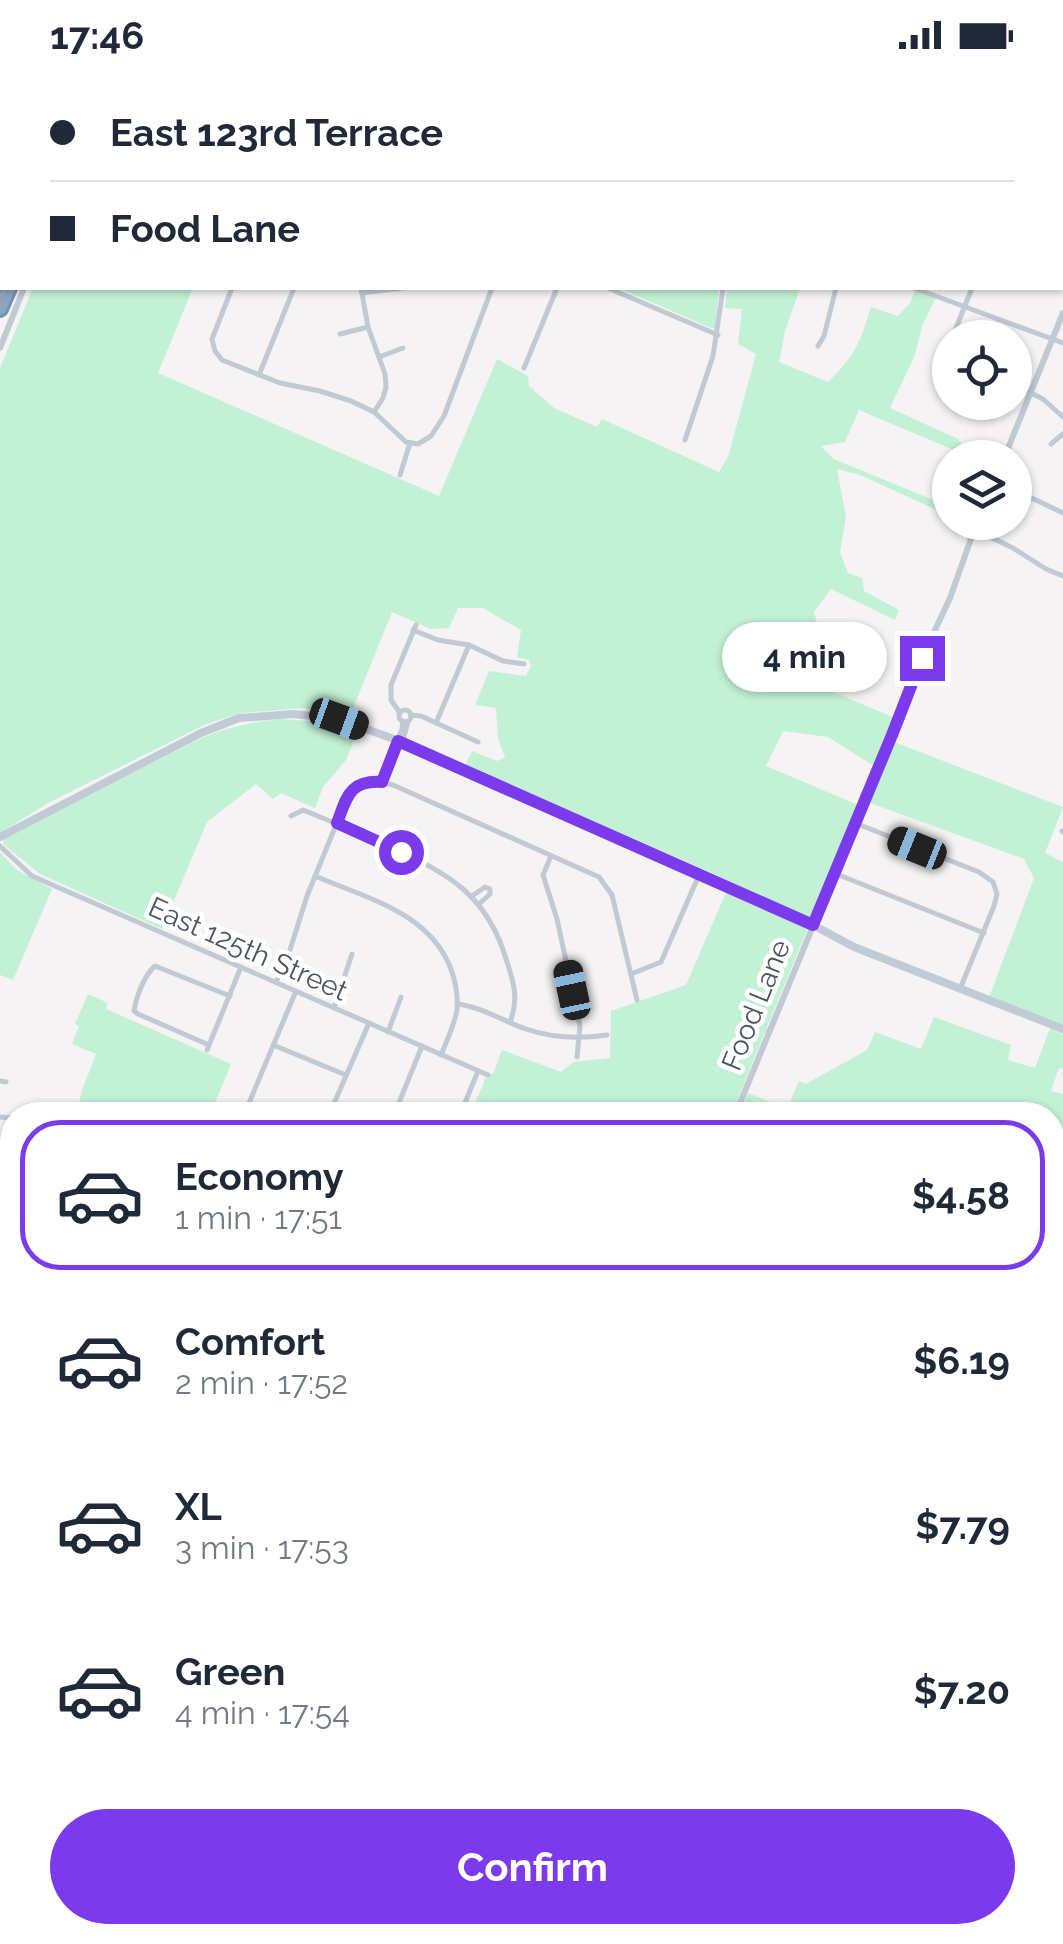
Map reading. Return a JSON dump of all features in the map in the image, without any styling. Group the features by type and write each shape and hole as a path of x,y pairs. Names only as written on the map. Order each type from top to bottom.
{"main road":[{"path":"0,837 201,733 239,718 293,714 339,719 699,874 854,946 1063,1029"}],"street":[{"path":"0,348 23,290"},
{"path":"231,290 212,339 222,360 280,383 328,393 374,412 410,443 424,442 439,426 491,290"},
{"path":"259,375 293,290"},
{"path":"362,290 368,327 385,374 383,398 374,412"},
{"path":"524,368 555,290"},
{"path":"613,290 718,335"},
{"path":"684,440 713,356 723,290"},
{"path":"818,346 836,290"},
{"path":"920,290 1063,343"},
{"path":"958,320 971,290"},
{"path":"1032,389 1063,313"},
{"path":"340,334 368,327"},
{"path":"379,357 402,348"},
{"path":"1032,393 1063,416"},
{"path":"1052,444 1063,434"},
{"path":"400,475 410,443"},
{"path":"1032,498 1063,513"},
{"name":"Food Lane","path":"740,1102 950,598 970,540"},
{"path":"999,540 1046,570 1063,576"},
{"path":"382,782 407,719 406,710 400,713 391,700 391,685 415,627 438,640 468,645 503,661 524,664"},
{"path":"436,723 468,645"},
{"path":"407,719 436,723 478,742"},
{"path":"276,982 349,793 368,781 382,782 600,877 612,895 637,1000"},
{"path":"291,816 303,810 337,823 433,867 472,896 498,937 515,988 516,1005 510,1022"},
{"path":"854,823 979,872 996,886 994,906 960,989"},
{"name":"East 125th Street","path":"0,846 32,876 488,1074"},
{"path":"551,856 543,875 557,919 580,1037 578,1057"},
{"path":"834,873 984,933"},
{"path":"631,974 661,962 699,874"},
{"path":"315,876 404,914 438,944 455,981 458,1004 441,1054"},
{"path":"472,896 482,888 490,889 490,894 478,904"},
{"path":"334,1008 352,954"},
{"path":"230,996 155,966 149,971 134,1012 208,1048 230,996 241,968"},
{"path":"249,1102 296,991"},
{"path":"388,1032 401,997"},
{"path":"458,1004 479,1008 542,1034 606,1036"},
{"path":"335,1102 369,1023"},
{"path":"273,1045 346,1075"},
{"path":"399,1102 422,1046"},
{"path":"465,1102 478,1071"}],"green space":[{"path":"32,290 192,290 158,373 439,496 497,359 528,376 529,386 554,408 597,427 602,419 719,472 728,457 756,354 738,344 742,309 725,308 727,290 799,290 779,362 828,382 856,348 871,307 898,316 915,290 936,297 890,408 959,440 932,441 859,410 845,442 821,446 834,459 932,500 932,508 860,475 837,469 846,517 840,552 848,573 862,578 864,591 899,610 895,620 831,589 814,612 826,657 810,682 895,718 874,766 828,737 783,731 766,766 858,805 811,917 465,765 472,751 497,761 505,757 498,739 496,708 475,705 489,671 526,676 531,666 529,660 517,657 521,630 483,608 458,608 449,628 431,629 392,612 350,716 304,708 241,713 204,725 48,803 0,833 0,368"},
{"path":"624,290 719,290 715,328"},
{"path":"281,719 338,723 358,730 346,760 323,787 315,808 281,793 273,799 256,784 207,822 162,929 40,874 3,844 8,837 197,740 238,726"},
{"path":"894,742 1063,807 1045,853 1063,862 1063,1029 988,1000 1034,878 1024,859 870,803"},
{"path":"0,852 17,870 52,889 13,980 0,975"},
{"path":"727,890 806,926 736,1102 475,1102 484,1079 494,1072 502,1050 561,1072 573,1062 610,1058 611,1011 686,985"},
{"path":"88,994 108,1003 106,1009 231,1064 215,1102 80,1102 96,1054 72,1044 79,1026 75,1024"},
{"path":"934,1017 1011,1045 1008,1060 1035,1068 1050,1028 1063,1034 1063,1069 1059,1068 1051,1091 1063,1094 1063,1102 790,1102 799,1081 806,1084 867,1050 875,1032 921,1049"},
{"path":"748,1093 770,1102 744,1102"}],"route":[{"path":"401,852 337,823 355,786 368,781 382,782 398,741 813,925 922,658"}]}
